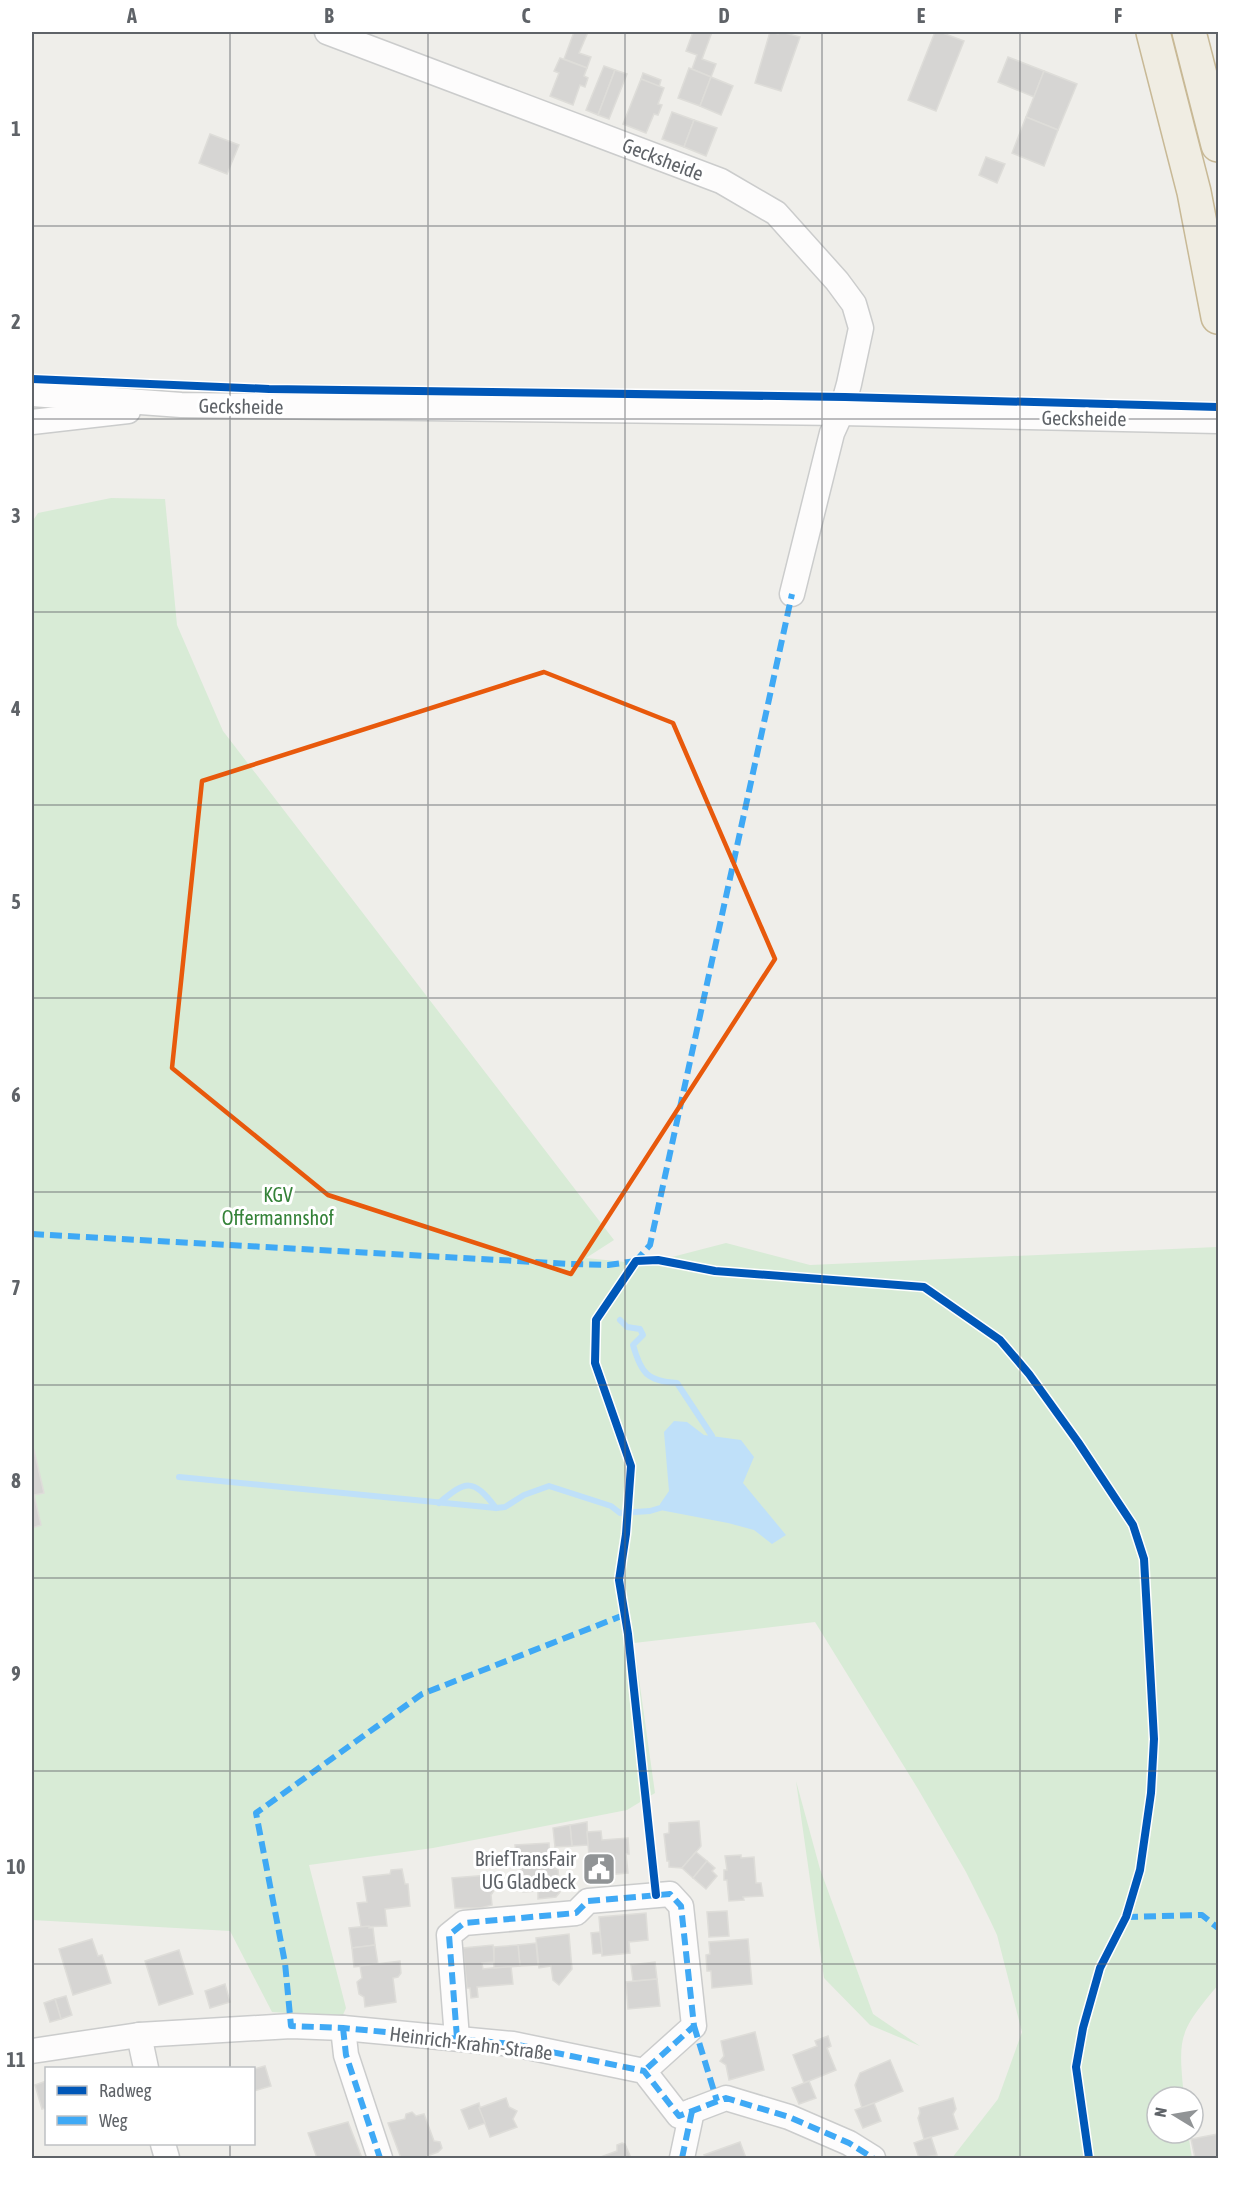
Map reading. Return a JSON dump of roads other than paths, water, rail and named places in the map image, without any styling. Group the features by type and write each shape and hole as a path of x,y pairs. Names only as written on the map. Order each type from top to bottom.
{"highway":[{"path":"1153,32 1194,192 1218,317"},
{"path":"1189,32 1218,145"}],"street":[{"name":"Gecksheide","path":"327,32 721,181 776,213 837,282 854,304 861,328 841,413 832,433 792,594"},
{"name":"Gecksheide","path":"32,394 181,405 841,413 1218,421"},
{"name":"Gecksheide","path":"32,422 181,405"},
{"path":"32,432 56,419"},
{"path":"457,2038 449,1935 464,1923 576,1913 588,1901 670,1894 681,1906 694,2026 644,2071 679,2116 726,2098 789,2117 849,2143 873,2158"},
{"name":"Heinrich-Krahn-Straße","path":"32,2051 139,2036 291,2026 343,2028 513,2044 644,2071"},
{"path":"343,2028 346,2055 380,2158"},
{"path":"139,2036 146,2067"},
{"path":"682,2158 692,2111"}],"water":[{"path":"674,1421 687,1422 704,1435 741,1440 754,1457 743,1483 786,1535 772,1544 754,1530 660,1510 660,1504 669,1491 664,1432"}],"waterway":[{"path":"620,1320 627,1327 640,1329 643,1335 633,1345 643,1369 647,1374 659,1380 677,1383 712,1436"},
{"path":"179,1477 496,1508 505,1507 524,1495 549,1486 611,1506 620,1513 660,1508"},
{"path":"439,1503 456,1490 469,1486 481,1491 496,1508"}],"place":[{"name":"BriefTransFair UG Gladbeck","path":"599,1869"}],"park label":[{"name":"KGV Offermannshof","path":"278,1206"}]}
